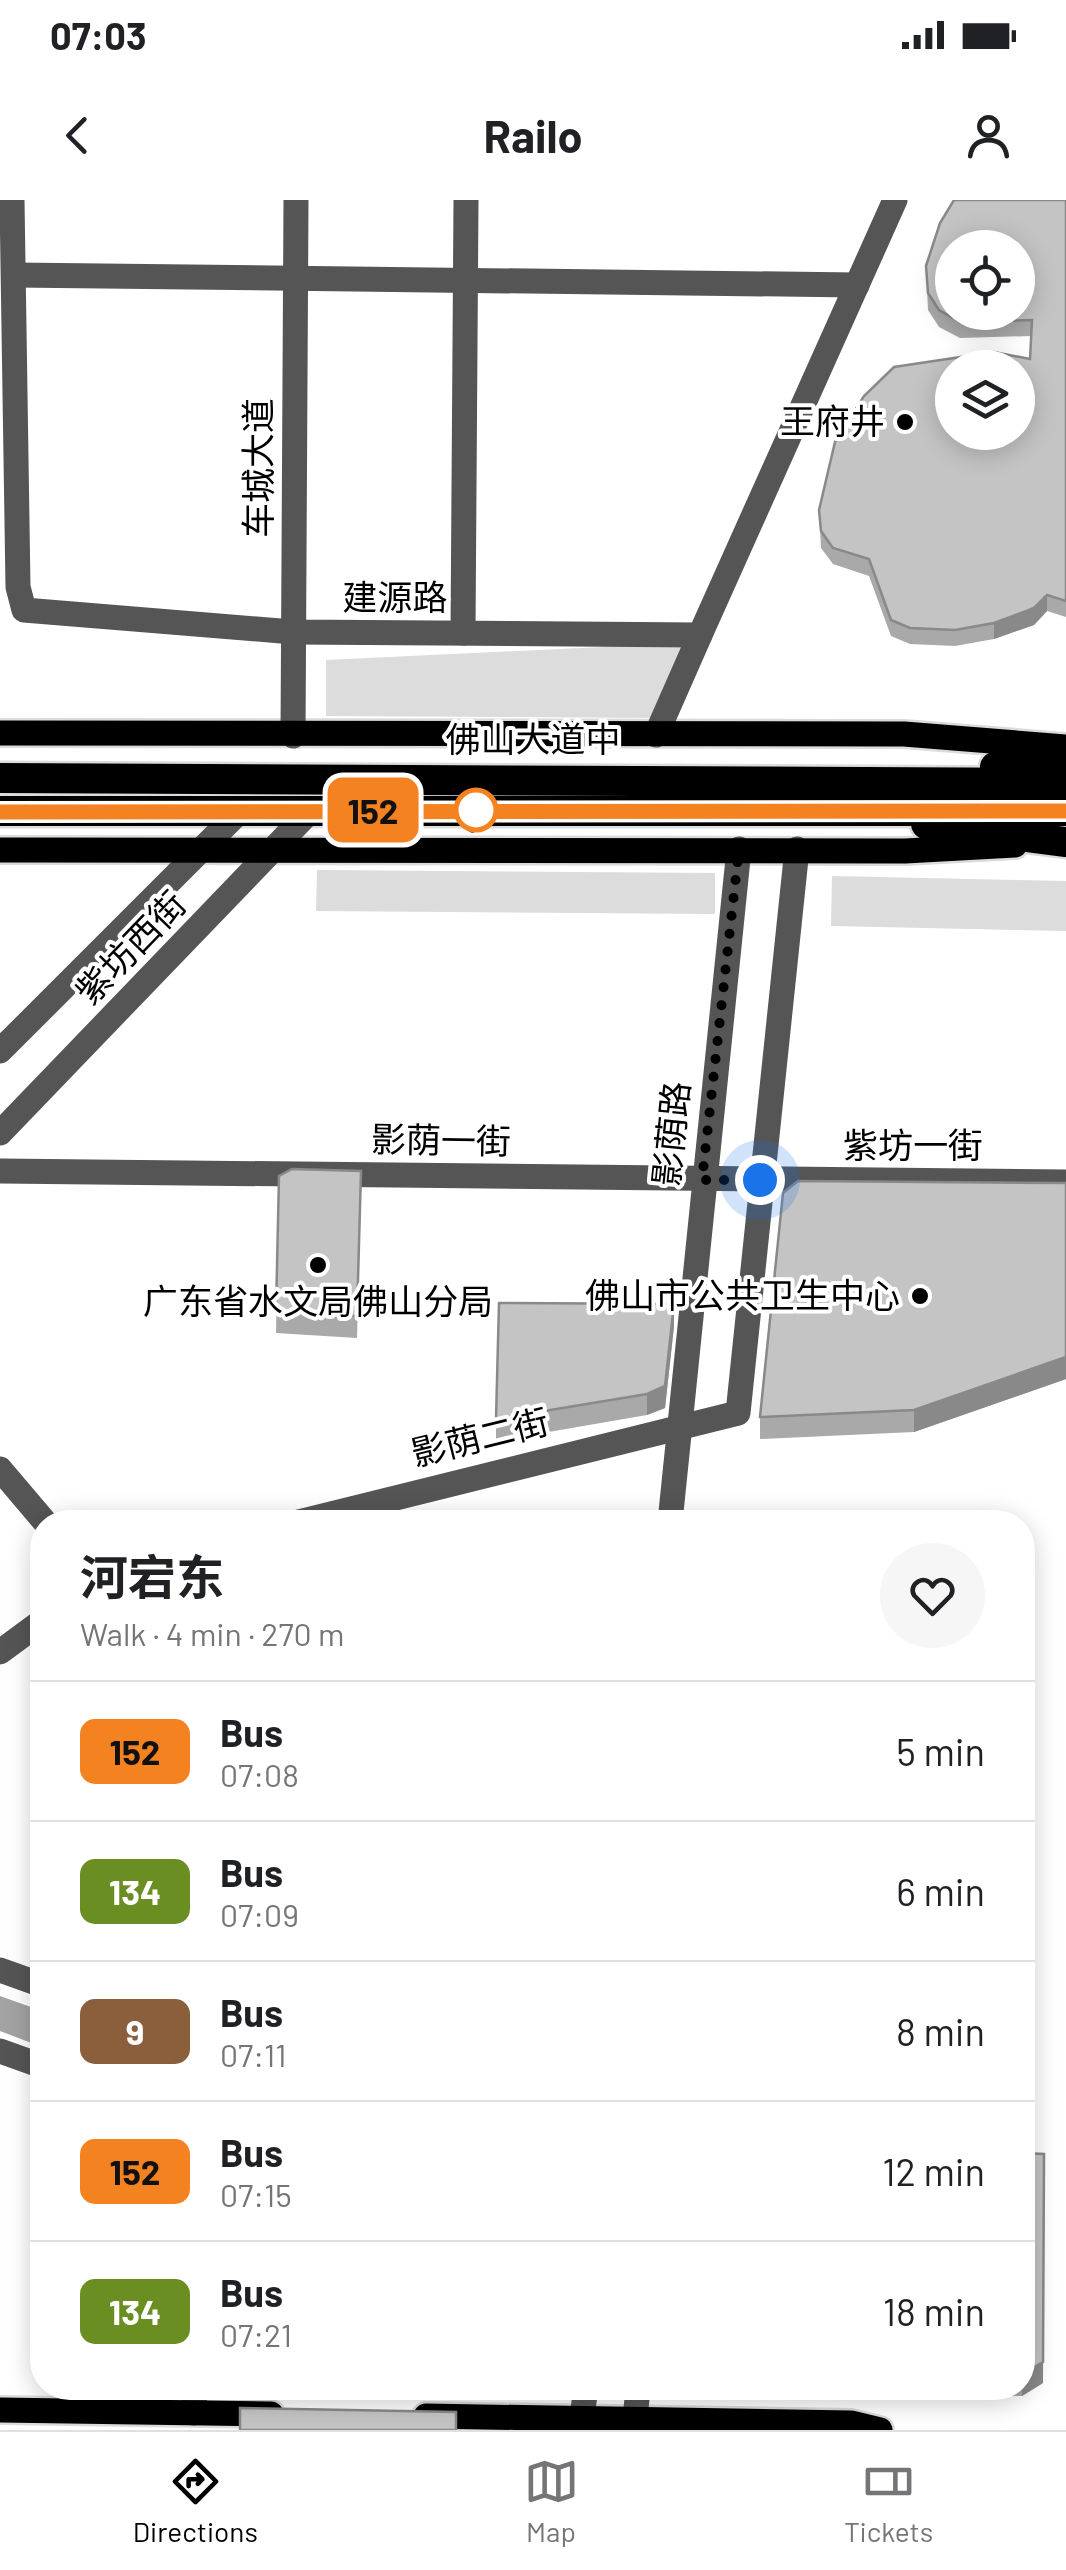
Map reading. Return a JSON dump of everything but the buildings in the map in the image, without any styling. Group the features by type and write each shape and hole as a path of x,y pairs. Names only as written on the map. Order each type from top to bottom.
{"highway":[{"path":"852,795 1066,758"},
{"name":"佛山大道中","path":"0,778 852,795 1066,811"},
{"name":"佛山大道中","path":"0,812 311,810 852,795 1066,783"},
{"path":"852,795 986,835 1066,842"}],"main road":[{"path":"0,733 904,734 1066,747"},
{"path":"0,850 905,850 1066,842"},
{"path":"0,2410 291,2414"},
{"path":"407,2416 581,2424 864,2424 880,2430"}],"street":[{"name":"建源路","path":"12,200 9,433 18,587 24,610 293,632 700,635"},
{"name":"车城大道","path":"292,736 296,200"},
{"path":"463,633 466,200"},
{"path":"656,735 895,200"},
{"path":"14,275 857,286"},
{"name":"紫坊西街","path":"0,1051 241,810"},
{"name":"紫坊西街","path":"0,1133 311,810"},
{"name":"影荫路","path":"671,1510 739,849"},
{"path":"678,1426 738,1413 797,849"},
{"name":"影荫一街","path":"0,1170 760,1180"},
{"name":"紫坊一街","path":"760,1180 1066,1182"},
{"name":"影荫二街","path":"353,1510 678,1426"},
{"path":"0,1469 35,1510"},
{"path":"0,1652 30,1631"},
{"path":"0,1970 30,1981"},
{"path":"0,2051 30,2062"}],"shaded area":[{"path":"687,643 655,718 326,716 326,660"},
{"path":"317,870 715,873 715,914 316,911"},
{"path":"832,876 1066,881 1066,931 831,926"},
{"path":"0,1996 30,2007 30,2042 0,2031"}],"bus line":[{"name":"152","path":"0,812 1066,811"}],"place":[{"name":"王府井","path":"905,422"},
{"name":"广东省水文局佛山分局","path":"318,1265"},
{"name":"佛山市公共卫生中心","path":"920,1296"}],"route":[{"path":"476,810 468,849 739,849 702,1180 760,1180"}]}
